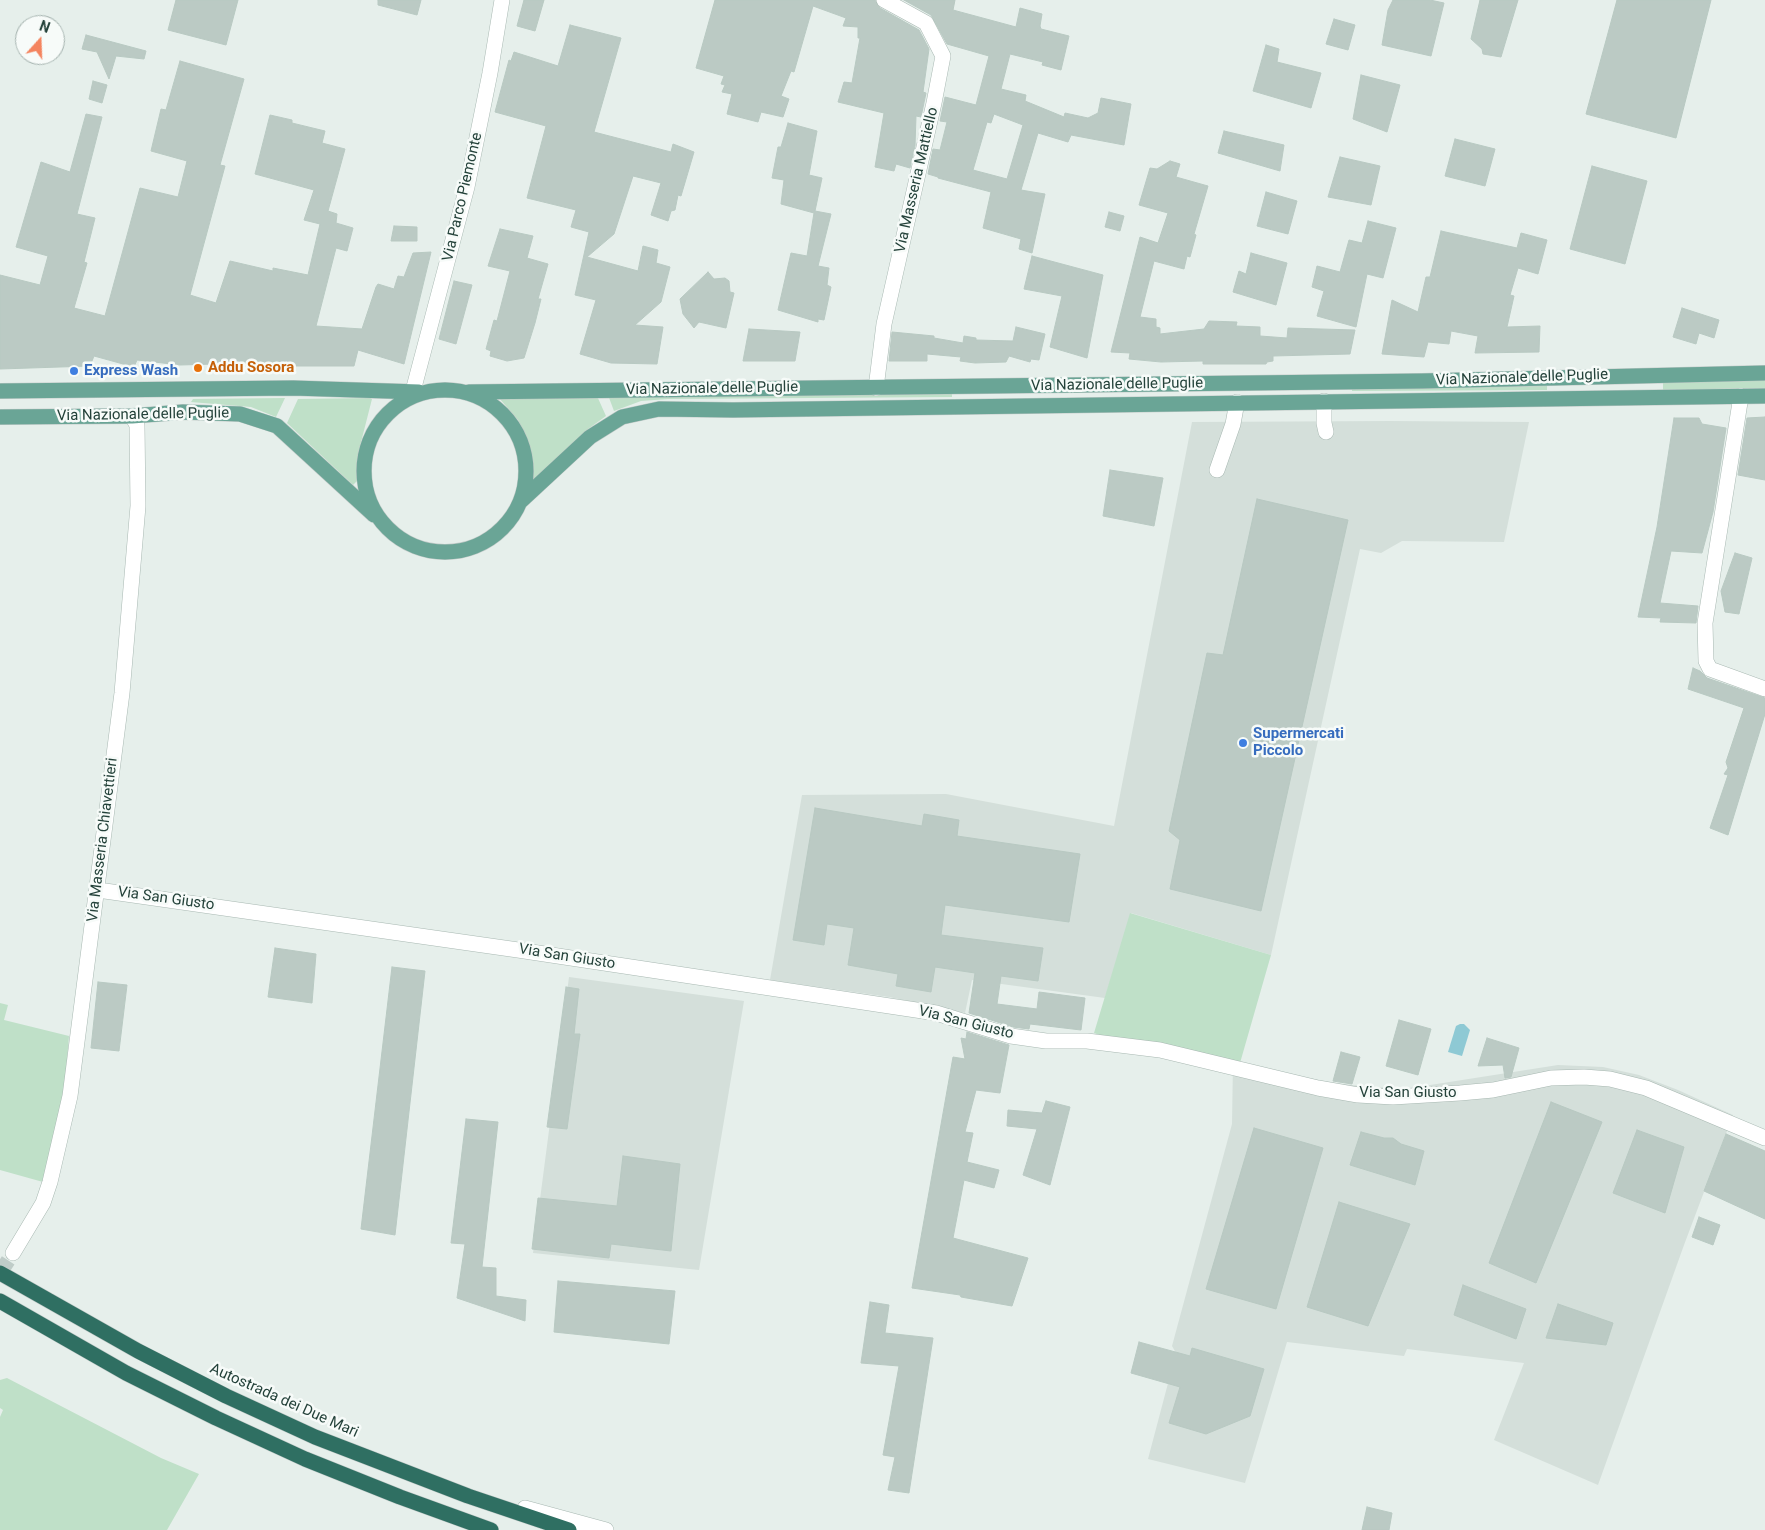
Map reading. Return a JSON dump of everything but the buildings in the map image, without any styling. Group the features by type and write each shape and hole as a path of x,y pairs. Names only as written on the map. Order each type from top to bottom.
{"highway":[{"name":"Autostrada dei Due Mari","path":"0,1273 87,1324 218,1392 316,1437 410,1475 568,1530"},
{"path":"0,1301 126,1373 216,1418 348,1476 491,1530"}],"main road":[{"name":"Via Nazionale delle Puglie","path":"0,392 292,388 416,391 444,388 469,392 876,388 1765,373"},
{"name":"Via Nazionale delle Puglie","path":"393,534 377,515 366,493 364,468 368,444 380,422 397,405 416,391"},
{"name":"Via Nazionale delle Puglie","path":"469,392 493,406 512,425 523,449 526,475 521,501"},
{"name":"Via Nazionale delle Puglie","path":"0,417 132,416 183,412 240,414 262,420 277,426 393,534 415,547 440,552 465,550 489,540 508,523 521,501 590,437 622,417 659,409 733,410 1765,396"}],"street":[{"name":"Via Parco Piemonte","path":"416,391 467,187 490,73 502,0"},
{"name":"Via Masseria Mattiello","path":"876,388 884,324 943,56 926,23 884,0"},
{"path":"1741,396 1705,622 1706,661 1710,669 1765,689"},
{"path":"1324,401 1326,432"},
{"path":"1217,470 1233,424 1237,402"},
{"name":"Via Masseria Chiavettieri","path":"14,1253 43,1203 62,1135 70,1096 122,693 138,506 137,425 132,416"},
{"name":"Via San Giusto","path":"98,890 518,950 936,1013 1011,1036 1046,1040 1087,1041 1160,1050 1318,1088 1358,1095 1393,1097 1460,1094 1493,1090 1551,1078 1584,1077 1610,1079 1640,1086 1765,1138"},
{"path":"410,1475 606,1530"}],"shaded area":[{"path":"1192,422 1529,422 1504,542 1402,541 1381,553 1360,549 1271,955 1131,913 1105,998 972,980 965,1013 889,997 770,980 802,795 946,794 1114,826"},
{"path":"569,977 744,1001 699,1270 533,1253"},
{"path":"1233,1062 1328,1082 1369,1087 1411,1088 1558,1065 1603,1067 1639,1075 1733,1115 1598,1485 1494,1440 1524,1363 1407,1349 1404,1356 1287,1342 1245,1483 1148,1459 1176,1353 1172,1346 1232,1124"}],"green space":[{"path":"1765,380 1765,388 1663,390 1663,382"},
{"path":"1547,386 1547,390 1352,391 1352,388"},
{"path":"952,392 952,397 668,399 641,401 614,411 608,395"},
{"path":"597,396 606,416 588,429 537,480 533,481 529,443 518,420 499,398"},
{"path":"285,398 276,417 251,407 191,402 193,399"},
{"path":"298,399 372,399 358,454 357,481 353,485 287,423"},
{"path":"1130,913 1271,955 1240,1063 1094,1033"},
{"path":"0,1003 8,1005 4,1020 69,1036 65,1085 43,1182 0,1170"},
{"path":"7,1378 161,1458 199,1474 167,1530 0,1530 0,1417 3,1410 0,1408 0,1380"}],"water":[{"path":"1464,1024 1470,1030 1462,1056 1448,1052 1456,1026"}],"tunnel":[{"path":"0,1273 13,1253"}],"place":[{"name":"Addu Sosora","path":"198,368"},
{"name":"Express Wash","path":"74,371"},
{"name":"Supermercati Piccolo","path":"1243,743"}]}
